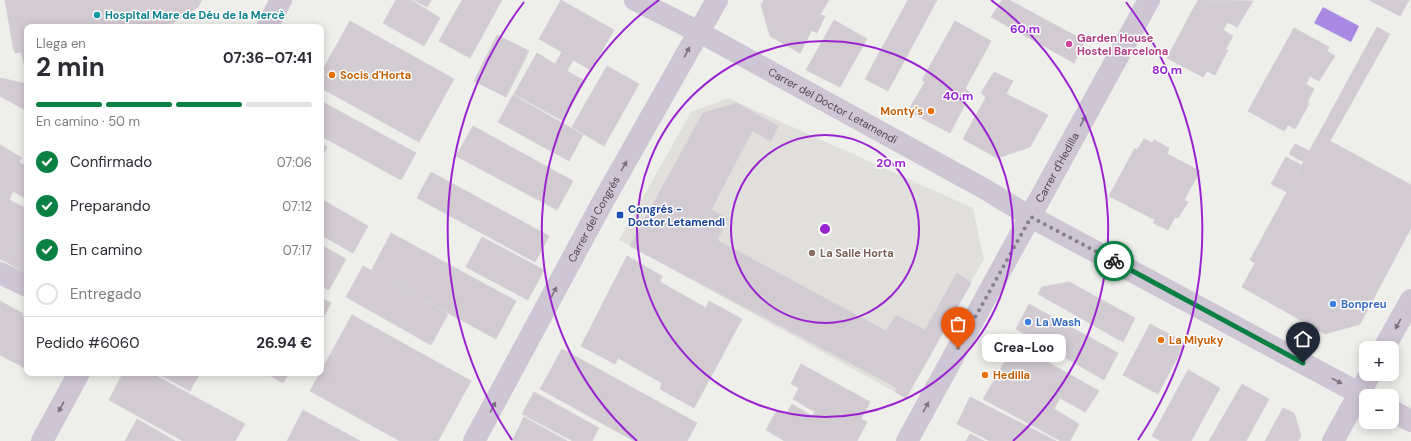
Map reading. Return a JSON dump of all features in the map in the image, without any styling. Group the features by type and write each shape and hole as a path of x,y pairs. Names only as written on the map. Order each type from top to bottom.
{"street":[{"path":"269,24 281,0"},
{"name":"Carrer del Doctor Letamendi","path":"635,0 697,32 976,184 1031,217 1359,393"},
{"name":"Carrer del Congrés","path":"474,441 601,205 663,98 697,32 717,0"},
{"name":"Carrer d'Hedilla","path":"907,441 1149,0"},
{"path":"0,273 24,285"},
{"path":"1388,341 1411,300"},
{"path":"42,441 77,376"},
{"path":"1333,441 1359,401"},
{"path":"1399,415 1411,421"}],"shaded area":[{"path":"1323,7 1359,26 1351,42 1314,23"},
{"name":"La Salle Horta","path":"728,98 973,208 984,259 906,398 619,240 691,112"}],"building":[{"name":"Hospital Mare de Déu de la Mercè","path":"5,0 202,0 198,7 173,23 168,24 24,24 24,44 13,46"},
{"path":"396,0 411,0 440,18 424,46 383,23"},
{"path":"414,0 431,0 427,7"},
{"path":"462,0 502,0 470,58 439,41"},
{"path":"561,0 614,30 591,70 573,60 567,71 585,81 563,121 514,94 537,53 555,64 562,52 539,39"},
{"path":"764,0 829,0 820,15 825,16 817,33 812,30 800,53 770,36 761,5"},
{"path":"908,0 937,0 888,91 865,79"},
{"path":"1002,0 1009,0 1085,41 1074,63 991,17"},
{"path":"1198,0 1253,1 1237,27 1228,22 1223,30 1233,36 1225,50 1228,50 1215,75 1207,71 1203,77 1167,58"},
{"path":"1369,0 1409,0 1400,16"},
{"path":"834,20 867,39 840,87 806,70"},
{"path":"350,21 454,79 419,142 324,90 324,68"},
{"path":"955,21 991,41 965,89 971,93 950,133 908,111 925,82 922,80"},
{"path":"1377,27 1390,34 1330,141 1411,185 1411,228 1360,324 1325,334 1242,287 1255,263 1250,260"},
{"path":"1294,28 1329,47 1327,51 1335,56 1319,81 1310,76 1306,84 1314,89 1307,103 1309,104 1295,129 1288,125 1284,131 1248,111"},
{"path":"497,35 529,51 506,97 474,81"},
{"path":"24,44 24,64 21,52 15,53 13,46"},
{"path":"607,66 639,84 604,146 572,127"},
{"path":"994,72 1013,81 1006,94 1048,115 1030,147 997,158 963,139 986,97 981,93"},
{"path":"0,78 24,83 24,109 0,96"},
{"path":"513,95 583,135 569,161 498,122"},
{"path":"324,103 416,153 401,180 324,138"},
{"path":"737,103 778,126 771,141 752,131 711,210 728,219 717,240 886,331 896,315 925,330 957,273 971,283 906,398 895,392 897,388 630,246 703,113"},
{"path":"473,126 573,181 557,210 456,156"},
{"path":"1144,139 1152,143 1154,140 1169,148 1167,154 1200,171 1184,200 1188,202 1178,218 1175,217 1168,230 1153,223 1155,220 1109,196 1135,148 1137,150"},
{"path":"1295,144 1309,151 1304,162 1289,154"},
{"path":"0,145 22,158 19,162 24,165 24,197 13,191 9,200 0,195"},
{"path":"324,146 327,147 324,153"},
{"path":"1286,157 1301,165 1287,192 1271,184"},
{"path":"431,172 549,236 535,262 417,198"},
{"path":"0,195 24,207 24,234 8,263 0,259"},
{"path":"324,201 368,226 353,253 324,237"},
{"path":"391,233 516,301 496,339 371,271"},
{"path":"24,234 24,272 8,263"},
{"path":"482,237 544,270 528,300 466,267"},
{"path":"324,247 346,259 329,290 324,288"},
{"path":"627,256 662,276 660,282 706,308 709,301 742,319 694,408 660,389 662,383 618,358 615,364 581,346"},
{"path":"363,266 448,314 431,345 346,297"},
{"path":"1069,282 1135,318 1123,342 1038,294 1042,287"},
{"path":"324,300 331,303 324,316"},
{"path":"0,301 22,313 24,320 24,367 0,355"},
{"path":"1029,304 1118,353 1104,380 1016,329"},
{"path":"352,315 471,381 438,441 400,441 310,391 318,376 324,376 324,366"},
{"path":"1150,324 1185,343 1158,394 1123,375"},
{"path":"1015,344 1099,391 1085,412 1060,398 1054,409 1079,424 1070,441 1061,441 983,399"},
{"path":"562,349 697,423 687,441 634,441 540,389"},
{"path":"801,364 870,402 861,419 867,422 857,441 785,441 766,430 777,410 786,415 792,404 812,416 815,412 793,399 799,388 791,384"},
{"path":"1188,370 1220,388 1191,441 1161,441 1152,436"},
{"path":"121,376 157,376 245,424 235,441 183,441 109,400"},
{"path":"162,376 198,376 190,391"},
{"path":"271,376 287,376 283,383"},
{"path":"1242,384 1269,399 1246,441 1209,441"},
{"path":"534,392 599,428 592,441 573,441 522,414"},
{"path":"970,397 1056,441 990,441 957,424"},
{"path":"1283,408 1294,413 1301,436 1298,441 1265,441"},
{"path":"303,410 360,441 287,441"},
{"path":"524,417 567,441 512,441"},
{"path":"137,419 175,441 125,441"},
{"path":"970,434 984,441 966,441"}],"way so far":[{"path":"958,348 1031,217 1114,261"}],"place":[{"name":"Hospital Mare de Déu de la Mercè","path":"97,15"},
{"name":"Garden House Hostel Barcelona","path":"1069,44"},
{"name":"Socis d'Horta","path":"332,75"},
{"name":"Monty's","path":"931,111"},
{"name":"Congrés - Doctor Letamendi","path":"620,215"},
{"name":"La Salle Horta","path":"812,253"},
{"name":"Bonpreu","path":"1333,304"},
{"name":"La Wash","path":"1028,322"},
{"name":"La Miyuky","path":"1161,340"},
{"name":"Crea-Loo","path":"958,348"},
{"name":"Hedilla","path":"985,375"}],"route":[{"path":"1114,261 1303,363"}]}
